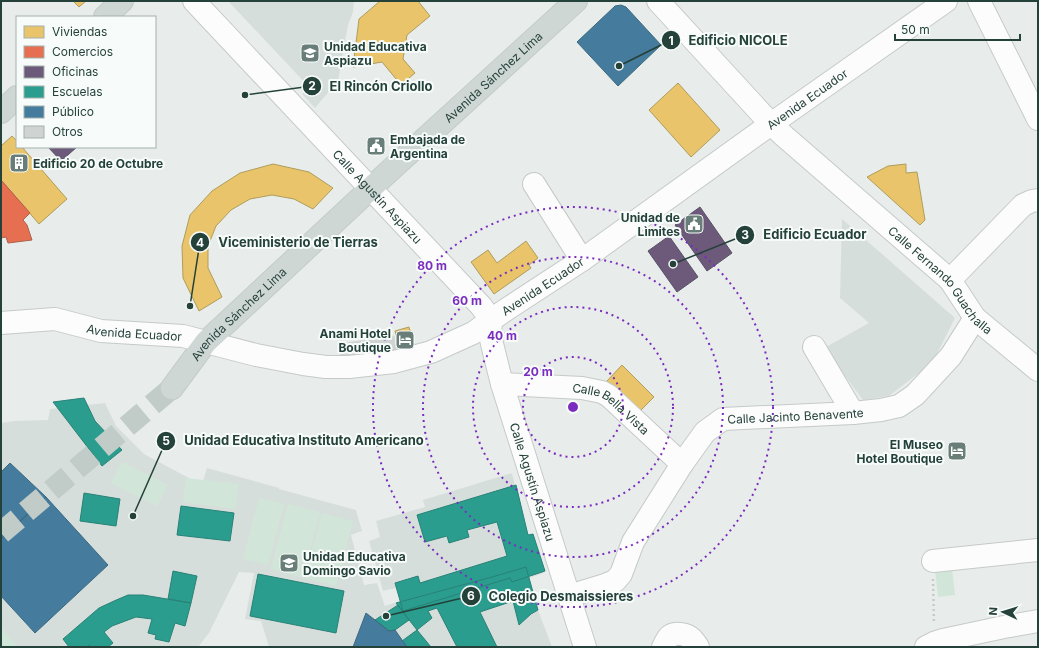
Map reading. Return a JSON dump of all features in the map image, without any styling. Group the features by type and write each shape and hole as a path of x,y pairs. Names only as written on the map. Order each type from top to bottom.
{"main road":[{"path":"106,16 122,1"},
{"name":"Avenida Sánchez Lima","path":"172,388 206,342 370,189 576,1"},
{"path":"1,112 16,98"}],"street":[{"name":"Calle Agustín Aspiazu","path":"194,1 481,306 491,320 490,334 502,384 585,647"},
{"name":"Calle Fernando Guachalla","path":"658,1 771,124 950,280 975,318 1037,366"},
{"name":"Avenida Ecuador","path":"1,323 55,319 101,331 183,336 256,355 326,367 349,367 394,362 431,352 473,334 491,320 582,260 771,124 946,1"},
{"path":"979,1 1038,119"},
{"path":"534,184 582,260"},
{"path":"950,280 1023,205 1038,200"},
{"name":"Calle Jacinto Benavente","path":"569,596 615,581 621,574 633,542 682,464 705,432 722,419 853,413 900,406 915,395 951,356 975,318"},
{"path":"814,347 853,413"},
{"name":"Calle Bella Vista","path":"502,384 582,388 602,392 609,396 682,464"},
{"path":"933,561 1038,550"},
{"path":"930,645 956,642 1004,627 1038,622"},
{"path":"663,647 670,636 675,634 687,636 692,639 698,647"}],"path":[{"path":"930,645 933,561"}],"shaded area":[{"name":"Unidad Educativa Aspiazu","path":"228,1 354,1 338,81 315,108 302,94 309,87"},
{"path":"842,219 955,318 933,362 889,396 863,400 824,348 869,323 840,298"},
{"path":"105,403 116,426 144,454 202,485 207,468 356,510 362,531 351,535 364,585 377,583 385,606 400,601 396,588 383,591 369,541 380,537 376,521 425,507 423,500 512,473 527,537 533,536 544,573 529,578 538,610 552,647 269,647 261,621 245,619 254,573 239,572 209,633 198,647 1,647 1,423 48,420 50,409"}],"green space":[{"path":"122,462 168,485 157,506 111,483"},
{"path":"186,478 239,484 235,509 183,502"},
{"path":"259,498 284,504 268,565 243,559"},
{"path":"288,504 320,512 303,578 271,569"},
{"path":"322,513 353,521 336,586 305,578"},
{"path":"952,568 955,595 938,597 935,570"},
{"path":"1,627 17,646 1,647"}],"building: Viviendas":[{"path":"73,1 86,1 79,7"},
{"path":"380,1 418,1 430,16 407,35 403,59 415,73 401,85 382,62 353,67 359,19"},
{"path":"678,83 720,130 691,157 649,110"},
{"name":"Edificio 20 de Octubre","path":"12,136 16,140 16,148 23,148 67,199 39,224 1,180 1,146"},
{"path":"273,164 309,172 333,188 313,209 294,199 272,195 250,199 231,210 216,226 208,246 208,268 222,297 199,311 183,278 182,246 190,215 212,191 240,173"},
{"path":"906,164 906,173 917,172 925,220 920,225 867,177 888,166"},
{"path":"526,241 538,258 529,265 531,268 494,294 471,262 488,250 497,263"},
{"name":"Anami Hotel Boutique","path":"409,327 415,348 401,352 395,331"},
{"path":"622,365 654,397 638,413 606,382"}],"building: Comercios":[{"path":"1,180 30,213 23,220 27,225 32,240 8,243 6,237 1,238"}],"building: Oficinas":[{"path":"49,148 76,148 61,161"},
{"path":"700,207 732,253 707,271 675,225"},
{"path":"669,236 698,277 677,292 648,251"}],"building: Escuelas":[{"path":"84,398 95,421 122,450 102,466 53,402"},
{"path":"516,485 528,535 533,534 545,571 512,582 510,578 403,611 395,583 418,576 420,583 507,556 497,522 467,530 469,537 449,543 447,536 425,542 417,515"},
{"path":"84,493 120,499 116,526 80,521"},
{"path":"181,506 234,513 230,541 177,535"},
{"path":"526,567 538,610 519,625 513,601 480,612 497,647 457,647 437,608 428,611 432,618 417,630 396,603 492,577"},
{"path":"173,571 197,576 191,603 168,599"},
{"path":"258,574 344,591 336,633 250,616"},
{"path":"128,595 143,595 191,603 185,626 175,623 169,642 155,639 156,635 148,633 152,619 136,617 112,626 104,632 113,643 108,647 91,647 89,645 86,647 69,647 63,639 99,608"},
{"path":"398,605 409,620 395,630 389,631 375,620"},
{"path":"417,630 431,647 407,647 402,641"}],"building: Público":[{"path":"621,5 626,7 661,45 618,86 577,42 615,6"},
{"path":"10,463 46,497 1,539 1,472"},
{"path":"46,497 108,565 35,633 1,596 1,539"},
{"path":"366,613 389,631 395,630 407,647 353,647"}],"building: Otros":[{"path":"394,336 396,353 341,361 339,344"}],"tunnel":[{"path":"1,533 172,388"}],"place":[{"name":"Unidad Educativa Aspiazu","path":"310,53"},
{"name":"Edificio NICOLE","path":"619,66"},
{"name":"El Rincón Criollo","path":"245,95"},
{"name":"Embajada de Argentina","path":"376,146"},
{"name":"Edificio 20 de Octubre","path":"19,163"},
{"name":"Unidad de Lìmites","path":"694,224"},
{"name":"Edificio Ecuador","path":"673,264"},
{"name":"Viceministerio de Tierras","path":"190,306"},
{"name":"Anami Hotel Boutique","path":"405,340"},
{"name":"El Museo Hotel Boutique","path":"957,451"},
{"name":"Unidad Educativa Instituto Americano","path":"133,516"},
{"name":"Unidad Educativa Domingo Savio","path":"289,563"},
{"name":"Colegio Desmaissieres","path":"386,616"}]}
